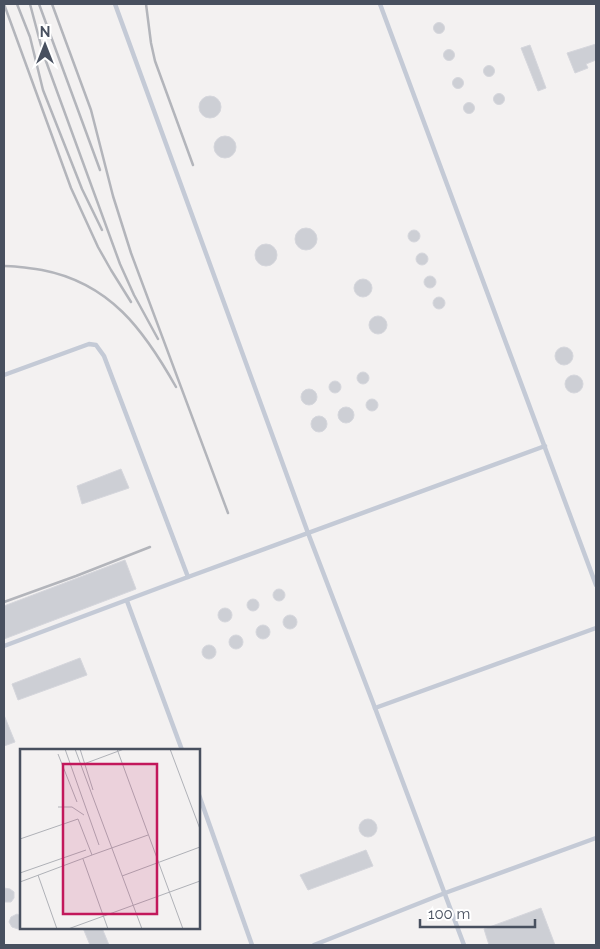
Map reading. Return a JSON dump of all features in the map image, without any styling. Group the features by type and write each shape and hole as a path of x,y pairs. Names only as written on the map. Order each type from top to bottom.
{"lane":[{"path":"114,4 308,533 464,945"},
{"path":"380,4 596,585"},
{"path":"4,375 89,344 96,345 104,356 188,577"},
{"path":"4,646 545,446"},
{"path":"127,601 182,749"},
{"path":"375,708 596,628"},
{"path":"200,798 252,945"},
{"path":"314,945 445,892 596,838"}],"building":[{"path":"437,23 441,23 444,28 443,32 437,33 434,30 434,26"},
{"path":"596,44 596,60 586,64 588,68 575,73 567,53"},
{"path":"530,45 546,88 538,91 521,48"},
{"path":"447,50 451,50 454,55 453,59 447,60 444,57 444,53"},
{"path":"487,66 491,66 494,71 493,75 487,76 484,73 484,69"},
{"path":"456,78 460,78 463,83 462,87 456,88 453,85 453,81"},
{"path":"497,94 501,94 504,99 503,103 497,104 494,101 494,97"},
{"path":"210,96 218,99 221,107 218,115 210,118 202,115 199,107 202,99"},
{"path":"467,103 471,103 474,108 473,112 467,113 464,110 464,106"},
{"path":"225,136 233,139 236,147 233,155 225,158 217,155 214,147 217,139"},
{"path":"306,228 314,231 317,239 314,247 306,250 298,247 295,239 298,231"},
{"path":"416,230 419,231 419,241 412,242 409,241 408,234 409,231"},
{"path":"266,244 274,247 277,255 274,263 266,266 258,263 255,255 258,247"},
{"path":"424,253 427,254 427,264 420,265 417,264 416,257 417,254"},
{"path":"432,276 435,277 435,287 428,288 425,287 424,280 425,277"},
{"path":"363,279 369,282 372,288 369,294 363,297 357,294 354,288 357,282"},
{"path":"441,297 444,298 444,308 437,309 434,308 433,301 434,298"},
{"path":"378,316 384,319 387,325 384,331 378,334 372,331 369,325 372,319"},
{"path":"564,347 570,350 573,356 570,362 564,365 558,362 555,356 558,350"},
{"path":"365,372 368,373 368,383 361,384 358,383 357,376 358,373"},
{"path":"574,375 580,378 583,384 580,390 574,393 568,390 565,384 568,378"},
{"path":"337,381 340,382 340,392 333,393 330,392 329,385 330,382"},
{"path":"309,389 317,397 309,405 301,397"},
{"path":"374,399 377,400 377,410 370,411 367,410 366,403 367,400"},
{"path":"346,407 354,415 346,423 338,415"},
{"path":"319,416 327,424 319,432 311,424"},
{"path":"121,469 129,488 82,504 77,486"},
{"path":"125,560 136,589 4,639 4,606"},
{"path":"277,589 281,589 285,595 281,601 277,601 273,597 273,593"},
{"path":"251,599 255,599 259,605 255,611 251,611 247,607 247,603"},
{"path":"222,608 228,608 232,615 228,622 222,622 218,618 218,612"},
{"path":"287,615 293,615 297,622 293,629 287,629 283,625 283,619"},
{"path":"260,625 266,625 270,632 266,639 260,639 256,635 256,629"},
{"path":"233,635 239,635 243,642 239,649 233,649 229,645 229,639"},
{"path":"206,645 212,645 216,652 212,659 206,659 202,655 202,649"},
{"path":"80,658 87,675 18,700 12,684"},
{"path":"4,715 15,742 4,746"},
{"path":"364,819 372,819 377,824 375,835 364,837 359,832 359,824"},
{"path":"366,850 373,866 308,890 300,875"},
{"path":"4,888 14,892 14,898 11,902 4,902"},
{"path":"541,908 555,945 489,945 484,929"},
{"path":"17,914 20,916 20,928 12,927 9,922 11,917"},
{"path":"83,929 102,929 109,945 90,945"}],"railway":[{"path":"4,4 71,188 98,247 131,302"},
{"path":"17,4 30,37 43,90 82,189 102,230"},
{"path":"30,4 43,53 120,264 134,295 158,339"},
{"path":"39,4 100,170"},
{"path":"52,4 91,110 113,196 131,253 228,513"},
{"path":"146,4 155,61 193,165"},
{"path":"4,266 42,270 66,276 106,298 137,328 164,366 176,387"},
{"path":"4,602 150,547"}]}
